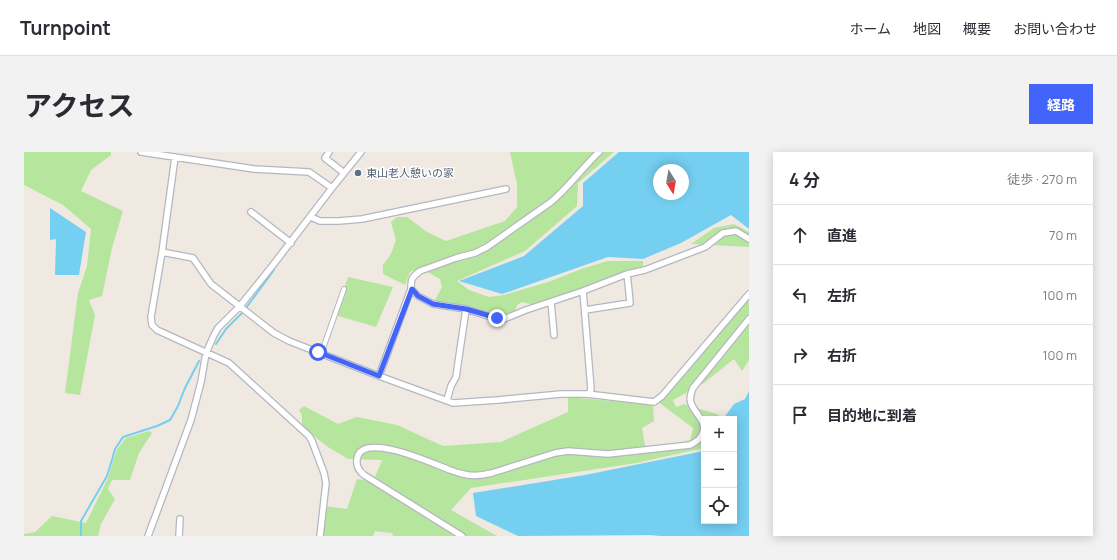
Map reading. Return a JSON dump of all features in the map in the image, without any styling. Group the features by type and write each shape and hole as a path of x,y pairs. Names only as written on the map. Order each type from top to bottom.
{"street":[{"path":"141,152 254,169 308,172 332,188"},
{"path":"329,152 324,158 344,173"},
{"path":"148,536 191,420 201,382 206,354 214,334 240,306 291,243 361,152"},
{"path":"379,376 412,289 411,280 415,275 420,271 475,253 487,247 551,202 599,152"},
{"path":"175,158 151,317 152,325 157,330 228,363 309,436 324,473 326,483 320,536"},
{"path":"311,217 320,221 362,219 506,189"},
{"path":"251,212 291,243"},
{"path":"412,289 418,296 433,304 466,309 491,317 504,319 627,274 645,270 705,247 723,233 736,231 749,239"},
{"path":"162,252 193,258 211,284 274,333 288,341 453,403 561,394 587,394 654,402 662,396 749,294"},
{"path":"586,310 630,303 627,274"},
{"path":"321,354 344,289"},
{"path":"583,291 586,310 591,389 587,394"},
{"path":"551,302 554,335"},
{"path":"447,400 451,386 456,377 466,309"},
{"path":"462,536 364,475 357,467 357,456 367,448 388,449 410,454 450,470 469,475 482,475 512,468 555,453 568,451 608,454 690,445 699,439 704,429 703,422 691,403 690,397 693,388 749,319"},
{"path":"179,536 180,519"}],"green space":[{"path":"24,152 111,152 111,155 91,170 81,191 123,211 112,248 102,296 89,300 95,315 80,395 65,393 78,293 87,266 91,229 63,205 24,185"},
{"path":"510,152 614,152 578,183 577,206 525,251 457,281 469,290 489,297 504,295 548,282 584,268 608,261 643,261 643,266 582,289 533,305 522,302 517,305 515,311 498,316 467,306 435,300 442,287 440,279 420,268 410,272 405,285 383,274 383,265 391,254 396,240 391,222 397,217 407,217 427,232 446,241 505,221 517,207 517,184"},
{"path":"734,224 749,232 749,247 691,244 714,228"},
{"path":"348,277 393,287 376,327 335,315"},
{"path":"749,300 749,360 742,371 734,359 704,383 673,400 676,407 684,404 719,415 701,416 701,449 636,463 471,488 451,510 497,536 393,536 392,533 375,531 373,536 324,536 324,506 347,509 357,479 373,482 382,460 348,459 328,447 302,427 302,416 299,410 304,406 338,424 357,417 397,425 443,446 501,442 568,412 568,397 653,405 654,421 642,428 646,451 690,440 693,428 657,401"},
{"path":"149,431 152,433 139,453 130,480 112,480 108,489 115,499 101,524 98,536 24,536 24,534 35,532 52,516 86,523 108,478 117,449 126,438"}],"water":[{"path":"619,152 749,152 749,229 731,215 681,243 643,259 608,257 502,294 459,281 524,256 583,206 583,183"},
{"path":"50,208 86,232 79,275 55,275 56,239 50,240"},
{"path":"749,391 749,536 518,536 476,516 473,493 585,475 701,452 701,524 737,524 737,416 725,416 734,404 745,399"}],"waterway":[{"path":"216,344 226,329 243,312 274,270"},
{"path":"81,536 81,521 107,476 115,449 123,437 157,426 170,420 199,361"}],"place":[{"name":"東山老人憩いの家","path":"358,173"}],"route":[{"path":"318,352 379,376 412,289 418,296 433,304 466,309 497,318"}]}
